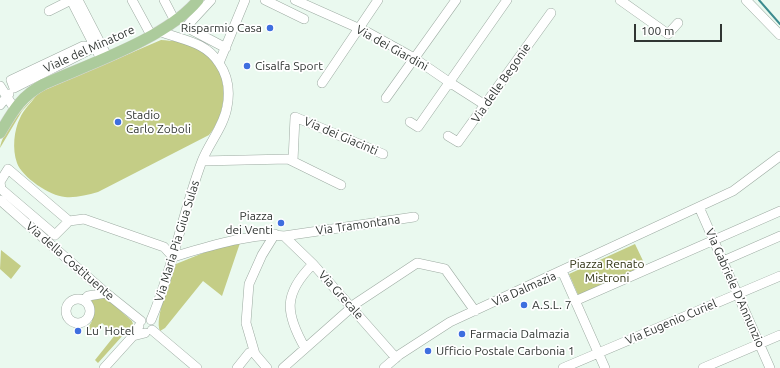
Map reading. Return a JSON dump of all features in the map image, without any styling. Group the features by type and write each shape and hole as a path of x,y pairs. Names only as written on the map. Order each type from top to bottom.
{"main road":[{"name":"Viale del Minatore","path":"1,129 14,108 30,91 155,33 175,21 195,2"}],"street":[{"path":"49,11 71,0 95,47 104,57"},
{"path":"78,0 104,57"},
{"path":"132,0 155,33"},
{"path":"164,0 175,21"},
{"path":"211,0 186,27 226,48"},
{"path":"219,63 245,0"},
{"path":"265,0 304,19"},
{"name":"Via dei Giardini","path":"295,0 358,28 414,58 485,105"},
{"path":"322,83 378,0"},
{"path":"386,98 456,0"},
{"path":"410,122 418,127 507,0"},
{"path":"620,0 668,34 678,23"},
{"path":"746,0 780,35"},
{"name":"Via delle Begonie","path":"448,136 458,142 551,13"},
{"name":"Via Maria Pia Giua Sulas","path":"104,368 133,336 146,326 161,298 202,161 224,120 227,109 229,90 219,63 205,48 196,42 155,33"},
{"path":"0,106 14,88 95,47"},
{"path":"0,86 14,108"},
{"name":"Via dei Giacinti","path":"291,160 295,117 383,154"},
{"name":"Via Dalmazia","path":"384,368 396,358 450,322 733,191 780,156"},
{"path":"202,161 291,160 341,185"},
{"path":"68,221 8,169 0,182 1,188 56,235 68,221 84,219 164,247 173,257 212,245 280,235"},
{"name":"Via della Costituente","path":"0,200 106,293 197,368"},
{"name":"Via Gabriele D'Annunzio","path":"700,207 770,368"},
{"path":"575,301 780,211"},
{"name":"Via Tramontana","path":"280,235 414,217"},
{"path":"40,236 47,228"},
{"path":"267,368 255,354 246,323 249,284 262,255 280,235"},
{"name":"Via Grecale","path":"280,235 313,264 353,306 396,358"},
{"path":"723,261 780,236"},
{"path":"283,368 353,306 417,263 445,269 475,311"},
{"path":"306,348 293,327 290,305 295,286 313,264"},
{"path":"562,271 605,368"},
{"name":"Via Eugenio Curiel","path":"563,368 780,276"},
{"path":"84,300 88,296 106,293"},
{"path":"703,368 780,335"},
{"path":"237,368 249,353"}],"green space":[{"name":"Stadio Carlo Zoboli","path":"161,40 190,44 206,53 215,63 223,86 223,99 221,112 209,135 98,192 73,197 59,196 37,185 24,174 15,158 14,140 16,128 22,115 36,96 22,111 0,148 6,133 17,116 30,101 37,95 42,91"},
{"path":"240,243 222,296 203,281 165,328 160,331 159,317 161,308 176,264 208,251"},
{"name":"Piazza Renato Mistroni","path":"635,244 646,267 579,297 569,274"},
{"path":"1,250 21,266 11,279 0,269"},
{"path":"106,298 132,321 133,324 98,363 95,360 115,335 115,332 111,331 102,323 94,330 95,333 88,328 92,321 91,301 93,299"}],"waterway":[{"path":"759,0 780,24"}],"place":[{"name":"Risparmio Casa","path":"270,28"},
{"name":"Cisalfa Sport","path":"247,66"},
{"name":"Stadio Carlo Zoboli","path":"118,122"},
{"name":"Piazza dei Venti","path":"281,223"},
{"name":"A.S.L. 7","path":"524,305"},
{"name":"Lu' Hotel","path":"78,331"},
{"name":"Farmacia Dalmazia","path":"462,334"},
{"name":"Ufficio Postale Carbonia 1","path":"428,351"}]}
